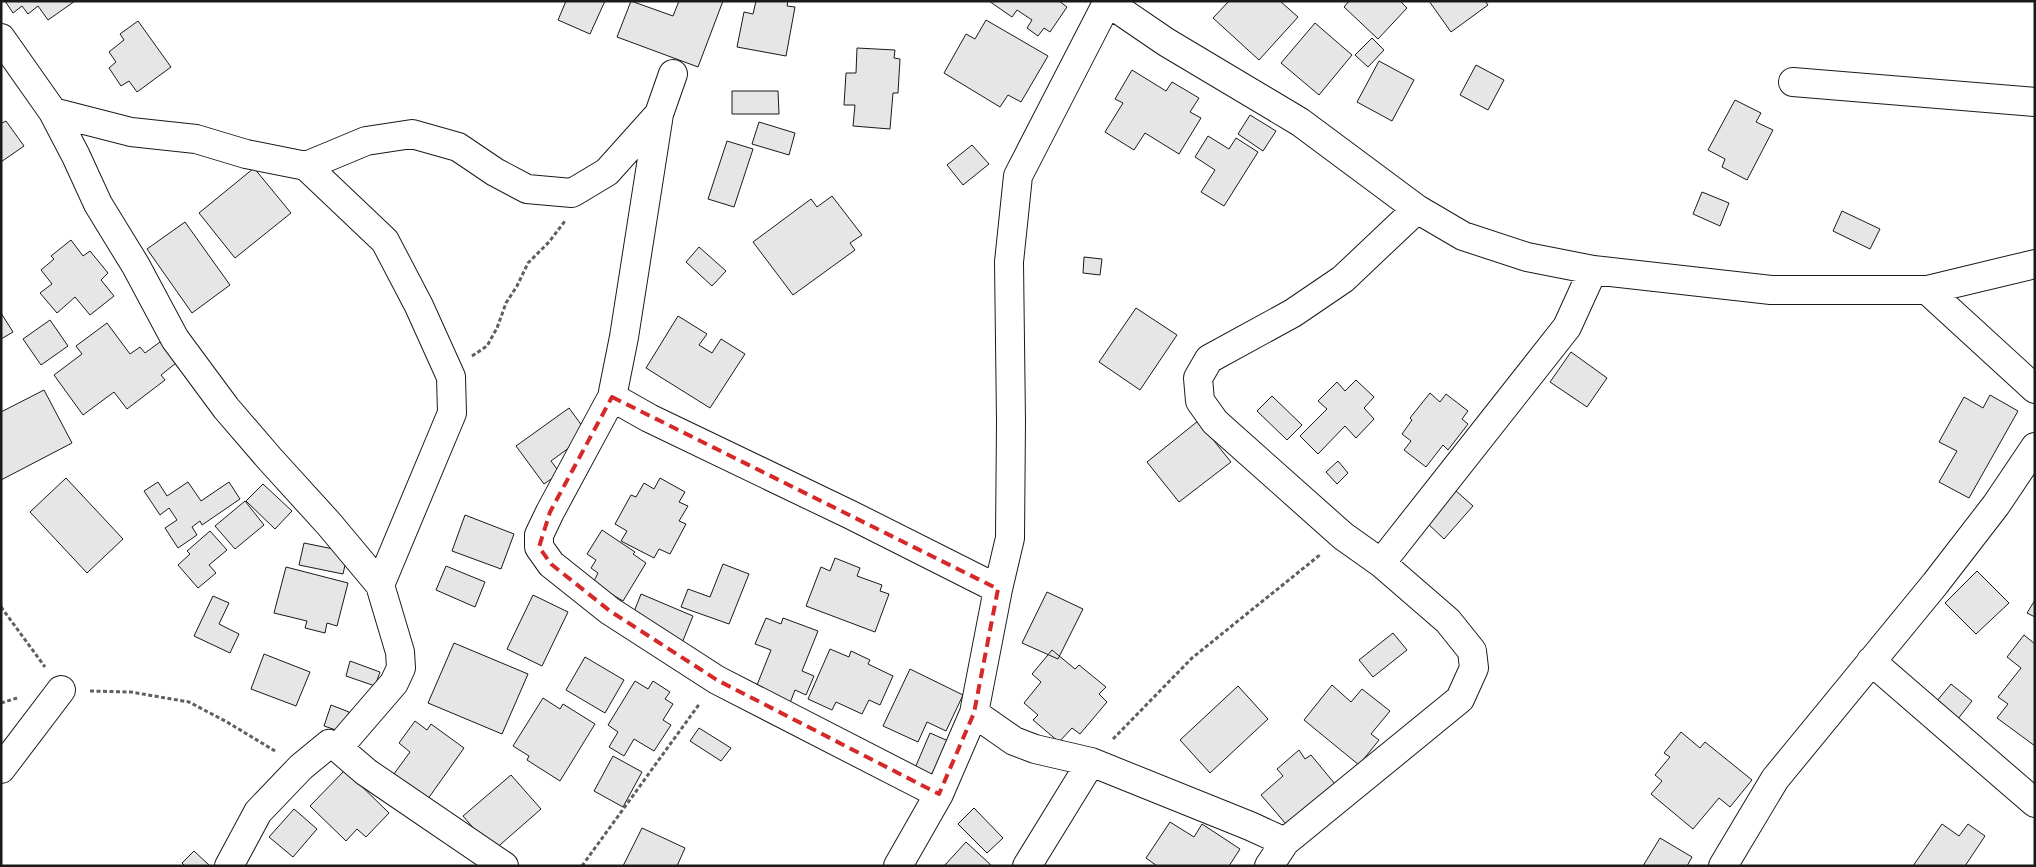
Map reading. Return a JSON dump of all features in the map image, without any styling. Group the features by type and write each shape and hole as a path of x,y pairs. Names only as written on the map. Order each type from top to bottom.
{"street":[{"path":"898,866 939,794 974,713 1010,538 1009,262 1018,176 1107,2 1166,42 1300,122 1417,209 1462,236 1527,257 1593,270 1771,290 1927,290 2035,264"},
{"path":"1,38 53,112 98,204 136,266 176,339 226,408 329,524 380,585 400,652 401,668 394,683 338,748"},
{"path":"673,74 659,114 624,337 612,397 550,512 539,535 539,546 551,564 610,611 716,680 939,794"},
{"path":"1793,82 2035,102"},
{"path":"53,112 131,132 196,139 246,154 306,166 384,241 419,306 451,377 452,414 380,585"},
{"path":"306,166 366,141 412,134 458,147 495,172 527,189 572,193 607,172 659,114"},
{"path":"1269,866 1284,842 1460,699 1474,668 1472,651 1448,622 1381,563 1343,536 1215,422 1200,401 1198,378 1209,359 1293,313 1343,279 1417,209"},
{"path":"1381,563 1567,327 1593,270"},
{"path":"1927,290 2035,389"},
{"path":"612,397 674,430 851,515 998,589"},
{"path":"1723,866 1775,778 1935,584 1996,505 2035,447"},
{"path":"1871,661 2035,803"},
{"path":"1,769 61,690"},
{"path":"974,713 1014,741 1035,749 1091,762 1250,826 1284,842"},
{"path":"229,866 258,812 301,767 329,744 338,748 366,772 504,866"},
{"path":"1026,866 1091,762"}],"path":[{"path":"451,377 465,362 487,346 497,328 506,304 528,263 549,242 570,215 572,193"},
{"path":"1091,762 1192,658 1343,536"},
{"path":"1,607 61,690"},
{"path":"582,866 716,680"},
{"path":"1,703 27,694 61,690 131,692 189,702 227,722 301,767"}],"highlighted area":[{"path":"612,397 998,589 974,713 939,794 717,680 610,611 551,564 539,547 550,512"}],"building":[{"path":"5,1 75,1 48,20 38,6 28,14 22,6 13,13"},
{"path":"566,1 605,1 590,34 558,20"},
{"path":"631,1 673,16 679,1 723,1 698,67 617,37"},
{"path":"756,1 788,1 787,6 795,7 786,56 737,47 744,12 753,14"},
{"path":"989,1 1059,1 1067,7 1050,32 1044,28 1038,36 1027,28 1032,20 1017,10 1012,17"},
{"path":"1229,1 1280,1 1298,17 1259,60 1213,18"},
{"path":"1349,1 1400,1 1407,8 1378,39 1344,7"},
{"path":"1429,1 1485,1 1488,5 1451,32"},
{"path":"986,20 1048,56 1021,102 1008,95 1000,107 944,73 966,34 975,39"},
{"path":"138,21 171,67 137,92 129,81 121,86 109,68 116,62 109,52 124,40 120,34"},
{"path":"1315,23 1352,55 1319,95 1281,63"},
{"path":"1372,38 1384,50 1368,67 1355,55"},
{"path":"857,48 895,50 894,58 900,59 898,93 893,93 890,129 853,126 855,105 844,105 846,73 856,73"},
{"path":"1379,61 1414,80 1392,121 1357,102"},
{"path":"1476,65 1504,80 1488,110 1460,95"},
{"path":"1132,70 1166,91 1172,82 1199,98 1190,112 1201,118 1179,154 1145,133 1134,150 1105,132 1123,103 1115,99"},
{"path":"732,91 778,91 779,114 732,114"},
{"path":"1735,100 1761,113 1756,122 1773,130 1747,180 1722,167 1725,159 1708,150"},
{"path":"1250,115 1276,131 1263,151 1238,134"},
{"path":"6,121 24,146 1,162 1,122"},
{"path":"759,122 795,133 789,155 752,144"},
{"path":"1208,136 1229,149 1236,138 1258,152 1224,206 1201,192 1215,170 1195,157"},
{"path":"727,141 753,149 734,207 708,199"},
{"path":"972,145 989,164 963,185 947,165"},
{"path":"254,168 291,213 235,258 199,213"},
{"path":"1702,192 1729,203 1720,226 1693,214"},
{"path":"832,196 862,235 850,243 855,250 793,295 753,242 811,199 817,207"},
{"path":"1842,211 1880,229 1870,249 1833,231"},
{"path":"185,222 230,285 192,313 147,249"},
{"path":"71,240 83,256 90,251 108,273 101,280 114,296 90,315 75,297 57,313 40,293 52,284 41,270 54,259 51,256"},
{"path":"699,247 726,271 712,286 686,262"},
{"path":"1084,257 1102,259 1100,275 1083,273"},
{"path":"1136,308 1177,335 1140,390 1099,362"},
{"path":"1,313 13,332 1,339"},
{"path":"678,316 707,334 699,345 712,353 721,339 745,354 710,408 646,368"},
{"path":"50,320 68,346 41,365 23,339"},
{"path":"107,323 130,354 140,347 145,353 160,342 176,363 161,375 165,380 127,409 114,392 83,415 54,375 82,354 76,346"},
{"path":"1571,352 1607,378 1587,407 1550,382"},
{"path":"1356,380 1374,397 1364,408 1374,419 1356,438 1345,426 1318,454 1300,436 1327,409 1318,401 1337,382 1345,391"},
{"path":"44,390 72,443 1,480 1,412"},
{"path":"1430,393 1440,402 1446,394 1468,411 1462,419 1468,424 1448,450 1443,445 1426,467 1404,450 1411,441 1402,434 1412,420 1410,418"},
{"path":"1990,395 2018,411 1969,498 1939,482 1957,451 1939,442 1964,397 1983,408"},
{"path":"1272,396 1302,425 1287,440 1257,411"},
{"path":"569,408 588,434 551,461 560,473 544,484 516,446"},
{"path":"1198,421 1231,462 1179,502 1147,462"},
{"path":"1338,461 1348,473 1337,484 1326,472"},
{"path":"66,478 123,539 87,573 30,512"},
{"path":"660,478 685,492 679,502 688,506 679,521 686,524 670,554 659,549 654,558 621,541 627,531 615,524 631,495 636,497 644,483 654,489"},
{"path":"158,482 167,496 188,482 201,501 229,482 240,499 202,525 200,521 192,527 197,535 178,548 165,528 177,520 169,508 160,515 144,491"},
{"path":"263,484 292,511 275,529 246,501"},
{"path":"1455,490 1473,506 1444,539 1426,522"},
{"path":"245,501 264,525 235,549 215,526"},
{"path":"465,515 514,534 501,569 452,551"},
{"path":"602,530 635,552 633,554 646,563 623,601 593,583 598,573 591,568 596,560 587,554"},
{"path":"210,531 227,550 209,565 216,573 198,588 178,565 190,554 187,551"},
{"path":"304,543 348,552 343,574 299,565"},
{"path":"835,558 860,568 857,576 882,585 880,591 889,594 875,632 806,606 821,567 830,571"},
{"path":"723,564 749,574 729,624 681,607 688,589 710,597"},
{"path":"446,566 485,582 475,607 436,590"},
{"path":"286,567 348,583 337,626 327,623 325,633 305,628 307,621 274,613"},
{"path":"1977,571 2009,603 1976,634 1945,603"},
{"path":"1047,592 1083,609 1058,659 1022,643"},
{"path":"641,594 693,616 682,643 630,622"},
{"path":"533,595 568,612 542,666 507,649"},
{"path":"213,596 229,603 219,624 239,634 230,653 194,636"},
{"path":"2035,600 2035,617 2027,613"},
{"path":"766,618 781,624 783,618 818,631 802,671 814,676 806,695 795,690 790,703 755,690 771,650 755,644"},
{"path":"1393,633 1407,650 1373,677 1359,660"},
{"path":"2024,635 2035,644 2035,746 1997,718 2008,704 1998,697 2021,668 2007,657"},
{"path":"454,643 528,674 502,734 428,703"},
{"path":"830,649 849,657 851,651 870,660 868,664 893,676 880,705 869,700 862,714 836,702 832,710 808,699"},
{"path":"1052,650 1075,669 1079,665 1106,687 1099,694 1107,702 1080,734 1072,728 1059,742 1033,720 1038,715 1024,703 1041,682 1032,674"},
{"path":"264,654 310,672 296,706 251,689"},
{"path":"585,657 624,680 605,713 566,690"},
{"path":"350,661 380,672 375,686 346,676"},
{"path":"910,669 963,695 946,731 927,722 918,742 883,726"},
{"path":"635,681 648,689 653,681 670,692 665,699 673,704 663,720 671,725 654,751 634,739 624,756 609,747 618,732 608,725"},
{"path":"1951,684 1972,701 1957,720 1936,702"},
{"path":"1332,685 1351,702 1362,689 1390,711 1371,734 1379,740 1359,765 1304,720"},
{"path":"1238,686 1268,719 1210,773 1180,740"},
{"path":"543,698 560,709 563,704 595,724 560,781 527,760 529,756 513,746"},
{"path":"331,705 349,712 342,732 324,726"},
{"path":"415,721 427,730 431,724 464,748 425,803 391,778 410,752 399,743"},
{"path":"699,728 731,748 721,761 690,741"},
{"path":"1681,732 1700,748 1705,742 1752,780 1730,807 1719,798 1693,829 1651,794 1662,781 1655,775 1670,757 1664,753"},
{"path":"930,733 953,743 935,785 912,775"},
{"path":"1299,750 1305,759 1311,755 1335,784 1286,824 1261,795 1283,776 1277,769"},
{"path":"613,756 642,772 623,807 594,791"},
{"path":"345,770 389,813 366,837 357,829 346,841 310,806"},
{"path":"511,775 541,809 493,851 463,816"},
{"path":"974,808 1003,838 987,853 958,824"},
{"path":"294,809 317,829 293,857 269,837"},
{"path":"1170,822 1194,837 1202,824 1240,849 1229,866 1157,866 1146,858"},
{"path":"1942,824 1959,836 1968,824 1985,836 1965,866 1913,866"},
{"path":"642,828 685,848 677,866 623,866"},
{"path":"1660,838 1692,857 1687,866 1643,866"},
{"path":"966,842 992,866 944,866"},
{"path":"194,851 210,866 185,866 182,863"}]}
